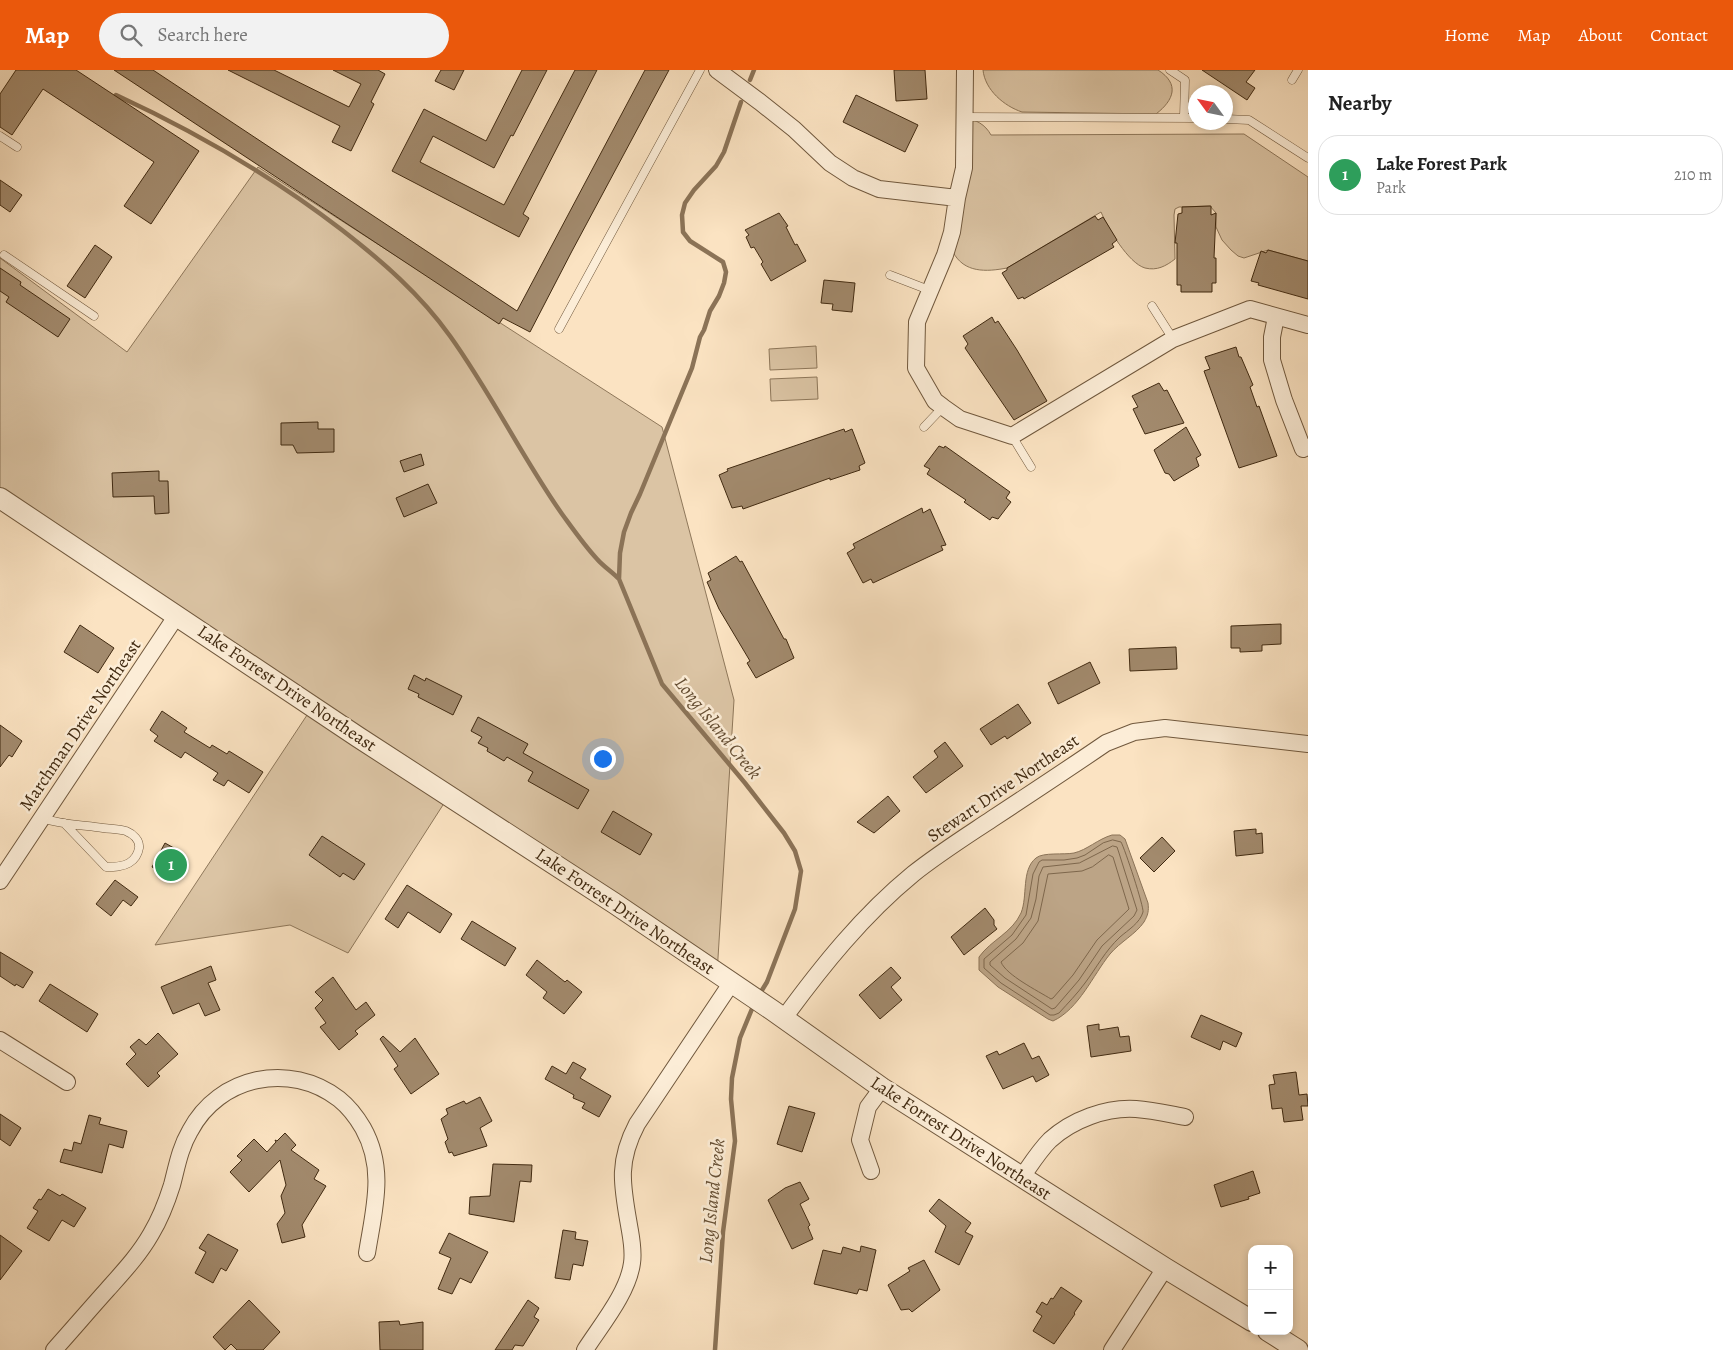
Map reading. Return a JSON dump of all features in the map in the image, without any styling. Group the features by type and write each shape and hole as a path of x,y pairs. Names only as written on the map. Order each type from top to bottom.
{"street":[{"path":"717,70 760,102 830,163 853,178 879,189 957,198"},
{"path":"964,70 964,168 952,232 917,322 916,368 935,401 943,407 960,419 1012,436 1173,339 1250,309 1308,326"},
{"path":"1276,317 1272,337 1272,360 1284,400 1303,449 1308,447"},
{"name":"Lake Forrest Drive Northeast","path":"0,498 358,737 614,903 732,982 882,1088 1022,1178 1248,1319"},
{"name":"Marchman Drive Northeast","path":"0,881 177,616"},
{"name":"Stewart Drive Northeast","path":"778,1014 876,908 913,874 1106,743 1134,732 1165,728 1308,744"},
{"path":"585,1350 620,1296 629,1277 632,1263 633,1247 623,1191 622,1174 624,1154 630,1137 732,982"},
{"path":"0,1040 67,1082"},
{"path":"54,1350 137,1256 152,1233 172,1185 180,1151 190,1130 201,1114 227,1092 254,1080 286,1077 318,1085 344,1102 356,1116 370,1141 377,1171 376,1192 367,1253"},
{"path":"871,1171 860,1140 868,1107 882,1088"},
{"path":"1022,1178 1035,1157 1051,1140 1070,1126 1091,1116 1114,1110 1136,1109 1185,1117"},
{"path":"1112,1350 1165,1268"},
{"path":"1274,1335 1298,1350"}],"lane":[{"path":"559,329 700,70"},
{"path":"1170,70 1185,80 1184,117"},
{"path":"1292,80 1298,70"},
{"path":"964,117 1188,117"},
{"path":"1233,119 1249,120 1308,158"},
{"path":"0,136 17,147"},
{"path":"4,255 94,316"},
{"path":"890,275 930,290"},
{"path":"1152,306 1173,339"},
{"path":"924,427 943,407"},
{"path":"1012,436 1031,467"},
{"path":"42,818 55,822 64,823 124,830 138,840 140,845 138,852 134,860 128,864 120,867 106,866 64,823"}],"shaded area":[{"path":"983,70 1158,70 1170,81 1172,92 1167,103 1156,114 1022,112 1009,106 996,96 987,84"},
{"path":"964,117 980,123 991,135 1244,134 1308,177 1308,261 1268,250 1244,258 1238,256 1222,240 1216,227 1216,213 1210,206 1179,207 1175,209 1175,259 1165,266 1149,269 1139,265 1125,252 1108,227 1101,212 1007,268 984,270 969,267 963,264 953,252"},
{"path":"258,167 662,427 734,700 717,974 450,794 348,953 290,925 155,945 315,703 0,491 0,258 127,352"},
{"path":"816,346 817,368 770,370 769,349"},
{"path":"817,377 818,399 771,401 770,379"}],"water":[{"path":"1112,835 1120,835 1125,839 1148,903 1147,915 1141,926 1110,954 1078,1000 1062,1016 1053,1021 998,987 979,970 979,957 1017,920 1023,906 1028,869 1036,858 1048,854 1074,853"}],"building":[{"path":"16,70 76,70 199,151 151,224 124,206 154,162 43,89 12,135 0,127 0,94"},
{"path":"114,70 153,70 517,311 645,70 669,70 530,332 503,318 499,324"},
{"path":"228,70 274,70 349,107 361,84 333,70 378,70 385,74 371,102 374,104 351,151 332,142 340,126"},
{"path":"441,70 464,70 454,90 435,81"},
{"path":"522,70 547,70 494,168 433,136 420,162 504,205 575,70 597,70 523,214 529,218 519,237 392,171 424,109 486,141"},
{"path":"894,70 925,70 927,99 896,101"},
{"path":"1202,70 1255,70 1246,82 1255,88 1247,100 1233,91 1233,85 1224,85"},
{"path":"856,95 918,125 905,152 843,122"},
{"path":"0,180 22,195 10,212 0,205"},
{"path":"1211,206 1211,215 1216,213 1214,258 1216,258 1216,283 1212,283 1212,292 1181,292 1181,285 1177,285 1177,243 1175,243 1178,214 1182,213 1182,207"},
{"path":"779,213 788,226 786,227 795,245 797,244 806,261 771,281 754,247 751,248 746,237 749,235 745,230"},
{"path":"1095,216 1098,220 1103,217 1117,240 1112,244 1114,247 1024,299 1023,297 1018,299 1002,273 1007,268"},
{"path":"95,245 112,257 85,298 67,286"},
{"path":"1268,250 1308,261 1308,299 1258,285 1259,283 1251,281 1261,251 1266,253"},
{"path":"0,268 21,282 20,285 70,319 58,337 6,302 9,297 0,291"},
{"path":"824,280 855,283 852,312 832,310 833,304 821,303"},
{"path":"992,317 995,323 998,321 1017,350 1047,401 1014,420 965,348 968,344 963,336"},
{"path":"1236,347 1253,385 1250,387 1277,456 1239,468 1204,371 1210,369 1205,357"},
{"path":"1159,383 1164,391 1167,390 1184,423 1145,434 1133,409 1138,407 1132,396"},
{"path":"318,422 318,429 334,429 334,452 297,453 293,445 281,445 281,423"},
{"path":"1186,427 1201,455 1196,458 1199,466 1174,481 1169,474 1165,473 1154,450"},
{"path":"844,429 845,432 852,429 865,463 859,466 860,470 830,480 830,478 743,509 742,506 732,508 719,475 728,471 727,469"},
{"path":"939,446 944,448 945,446 1010,492 1006,498 1011,502 998,519 992,517 990,520 964,502 966,500 927,474 930,469 924,466"},
{"path":"421,454 424,465 404,472 400,461"},
{"path":"159,471 159,481 168,481 169,513 155,514 154,496 113,497 112,473"},
{"path":"428,484 437,503 404,517 396,498"},
{"path":"922,508 923,513 930,509 946,545 941,546 943,550 873,583 871,579 863,583 847,553 855,548 853,544"},
{"path":"736,556 740,562 742,561 784,639 786,639 794,658 756,678 747,663 750,661 719,609 707,582 711,580 708,573"},
{"path":"1281,624 1281,644 1262,645 1262,651 1240,652 1240,648 1231,648 1231,626"},
{"path":"80,625 114,648 98,673 64,652"},
{"path":"1176,647 1177,669 1130,671 1129,649"},
{"path":"1090,662 1100,683 1058,704 1048,683"},
{"path":"414,675 425,681 426,678 462,696 453,715 418,697 419,694 408,689"},
{"path":"1018,704 1031,723 1007,739 1005,736 991,745 980,729"},
{"path":"162,711 187,728 184,732 210,748 212,745 227,754 229,751 263,772 249,793 228,780 224,786 213,780 218,773 185,752 181,758 154,741 158,736 150,730"},
{"path":"478,717 528,744 523,753 589,790 578,809 528,781 533,772 507,757 504,761 487,751 488,748 478,743 482,737 471,731"},
{"path":"0,725 22,741 12,757 9,755 0,767"},
{"path":"945,742 963,766 926,793 913,777 938,757 934,751"},
{"path":"888,796 900,811 874,833 857,822"},
{"path":"613,811 652,834 640,855 601,832"},
{"path":"1256,829 1256,834 1262,833 1263,853 1236,856 1234,831"},
{"path":"322,836 365,864 354,880 343,873 340,877 309,855"},
{"path":"1162,837 1175,851 1154,872 1140,858"},
{"path":"165,843 181,852 168,876 152,867"},
{"path":"115,880 138,897 131,906 123,900 111,916 96,904"},
{"path":"407,885 452,914 440,933 408,912 398,928 385,919"},
{"path":"985,908 994,920 994,925 997,929 964,955 951,937"},
{"path":"472,921 516,948 505,966 461,939"},
{"path":"0,952 33,972 23,988 16,984 15,986 0,976"},
{"path":"537,960 565,982 567,980 582,992 564,1014 543,998 547,992 526,975"},
{"path":"211,966 216,980 208,983 220,1010 205,1016 199,1003 173,1014 161,987"},
{"path":"891,967 901,978 891,987 902,1000 880,1019 859,995"},
{"path":"333,977 356,1010 366,1002 375,1015 355,1031 358,1034 339,1050 320,1027 326,1023 315,1008 323,1000 315,992"},
{"path":"50,984 98,1014 87,1032 39,1001"},
{"path":"1201,1015 1242,1033 1236,1047 1223,1041 1220,1050 1191,1037"},
{"path":"1099,1024 1099,1030 1118,1027 1120,1037 1129,1036 1131,1051 1091,1057 1087,1026"},
{"path":"158,1033 178,1054 157,1073 160,1076 148,1087 126,1064 136,1054 130,1047 139,1039 146,1045"},
{"path":"383,1036 400,1052 415,1038 439,1074 411,1094 394,1069 398,1066 380,1039"},
{"path":"1024,1043 1032,1059 1039,1056 1049,1075 1036,1082 1033,1076 1003,1089 986,1056 997,1051 999,1055"},
{"path":"573,1062 586,1069 580,1078 611,1096 599,1117 582,1108 585,1103 573,1098 574,1095 545,1079 552,1066 566,1074"},
{"path":"1296,1072 1299,1095 1307,1094 1308,1106 1301,1106 1303,1120 1284,1122 1282,1108 1272,1109 1269,1085 1275,1084 1273,1075"},
{"path":"480,1097 492,1121 480,1128 487,1146 454,1156 452,1152 449,1153 445,1142 448,1139 441,1119 448,1114 446,1109 464,1101 466,1104"},
{"path":"789,1106 815,1113 802,1152 777,1144"},
{"path":"0,1114 21,1128 10,1146 0,1139"},
{"path":"89,1115 101,1118 99,1124 127,1131 123,1148 109,1144 102,1173 60,1162 64,1149 72,1151 74,1142 81,1144"},
{"path":"285,1133 296,1145 291,1150 319,1170 314,1179 326,1186 302,1225 305,1237 282,1243 277,1224 285,1213 281,1196 286,1185 280,1160 249,1192 230,1172 242,1160 237,1156 254,1139 267,1152 276,1142 275,1140 277,1141"},
{"path":"493,1164 532,1165 531,1182 520,1181 514,1222 469,1214 470,1197 490,1196"},
{"path":"1253,1171 1260,1193 1248,1197 1249,1199 1221,1207 1214,1185"},
{"path":"800,1182 809,1199 800,1204 810,1225 808,1227 813,1239 792,1249 768,1200 785,1188"},
{"path":"48,1189 60,1196 62,1194 86,1208 74,1227 62,1220 49,1241 27,1228 38,1211 33,1208"},
{"path":"939,1199 971,1223 965,1232 973,1236 959,1265 935,1252 946,1226 929,1211"},
{"path":"563,1230 576,1232 575,1239 588,1241 583,1266 573,1264 570,1280 555,1278"},
{"path":"449,1233 488,1252 471,1283 460,1278 452,1294 438,1289 451,1258 439,1253"},
{"path":"208,1234 238,1250 226,1271 221,1268 213,1283 195,1273 206,1252 199,1248"},
{"path":"0,1235 22,1251 0,1280"},
{"path":"861,1246 876,1250 867,1291 859,1289 857,1294 814,1284 823,1250 841,1254 843,1247 860,1252"},
{"path":"924,1260 940,1290 912,1312 909,1309 901,1310 888,1285 910,1271 908,1268"},
{"path":"1061,1287 1082,1301 1054,1344 1033,1331 1042,1316 1036,1312 1042,1302 1047,1305"},
{"path":"249,1300 280,1332 263,1350 237,1350 231,1344 225,1350 213,1337"},
{"path":"528,1300 539,1308 534,1317 539,1320 523,1346 515,1345 512,1350 495,1350"},
{"path":"399,1321 400,1325 423,1322 423,1350 380,1350 379,1322"}],"waterway":[{"name":"Long Island Creek","path":"750,80 754,70"},
{"path":"116,95 175,124 261,173 342,230 400,279 426,306 450,336 547,492 583,543 619,579"},
{"name":"Long Island Creek","path":"741,102 724,152 716,166 685,203 682,215 683,232 690,241 723,262 726,272 719,296 710,311 700,337 692,368 624,532 620,553 619,579 662,684 745,783 784,833 795,851 801,871 795,909 767,982 759,995"},
{"name":"Long Island Creek","path":"715,1350 723,1232 735,1141 731,1099 732,1078 740,1038 754,1004"}],"place":[{"name":"Lake Forest Park","path":"171,865"}]}
